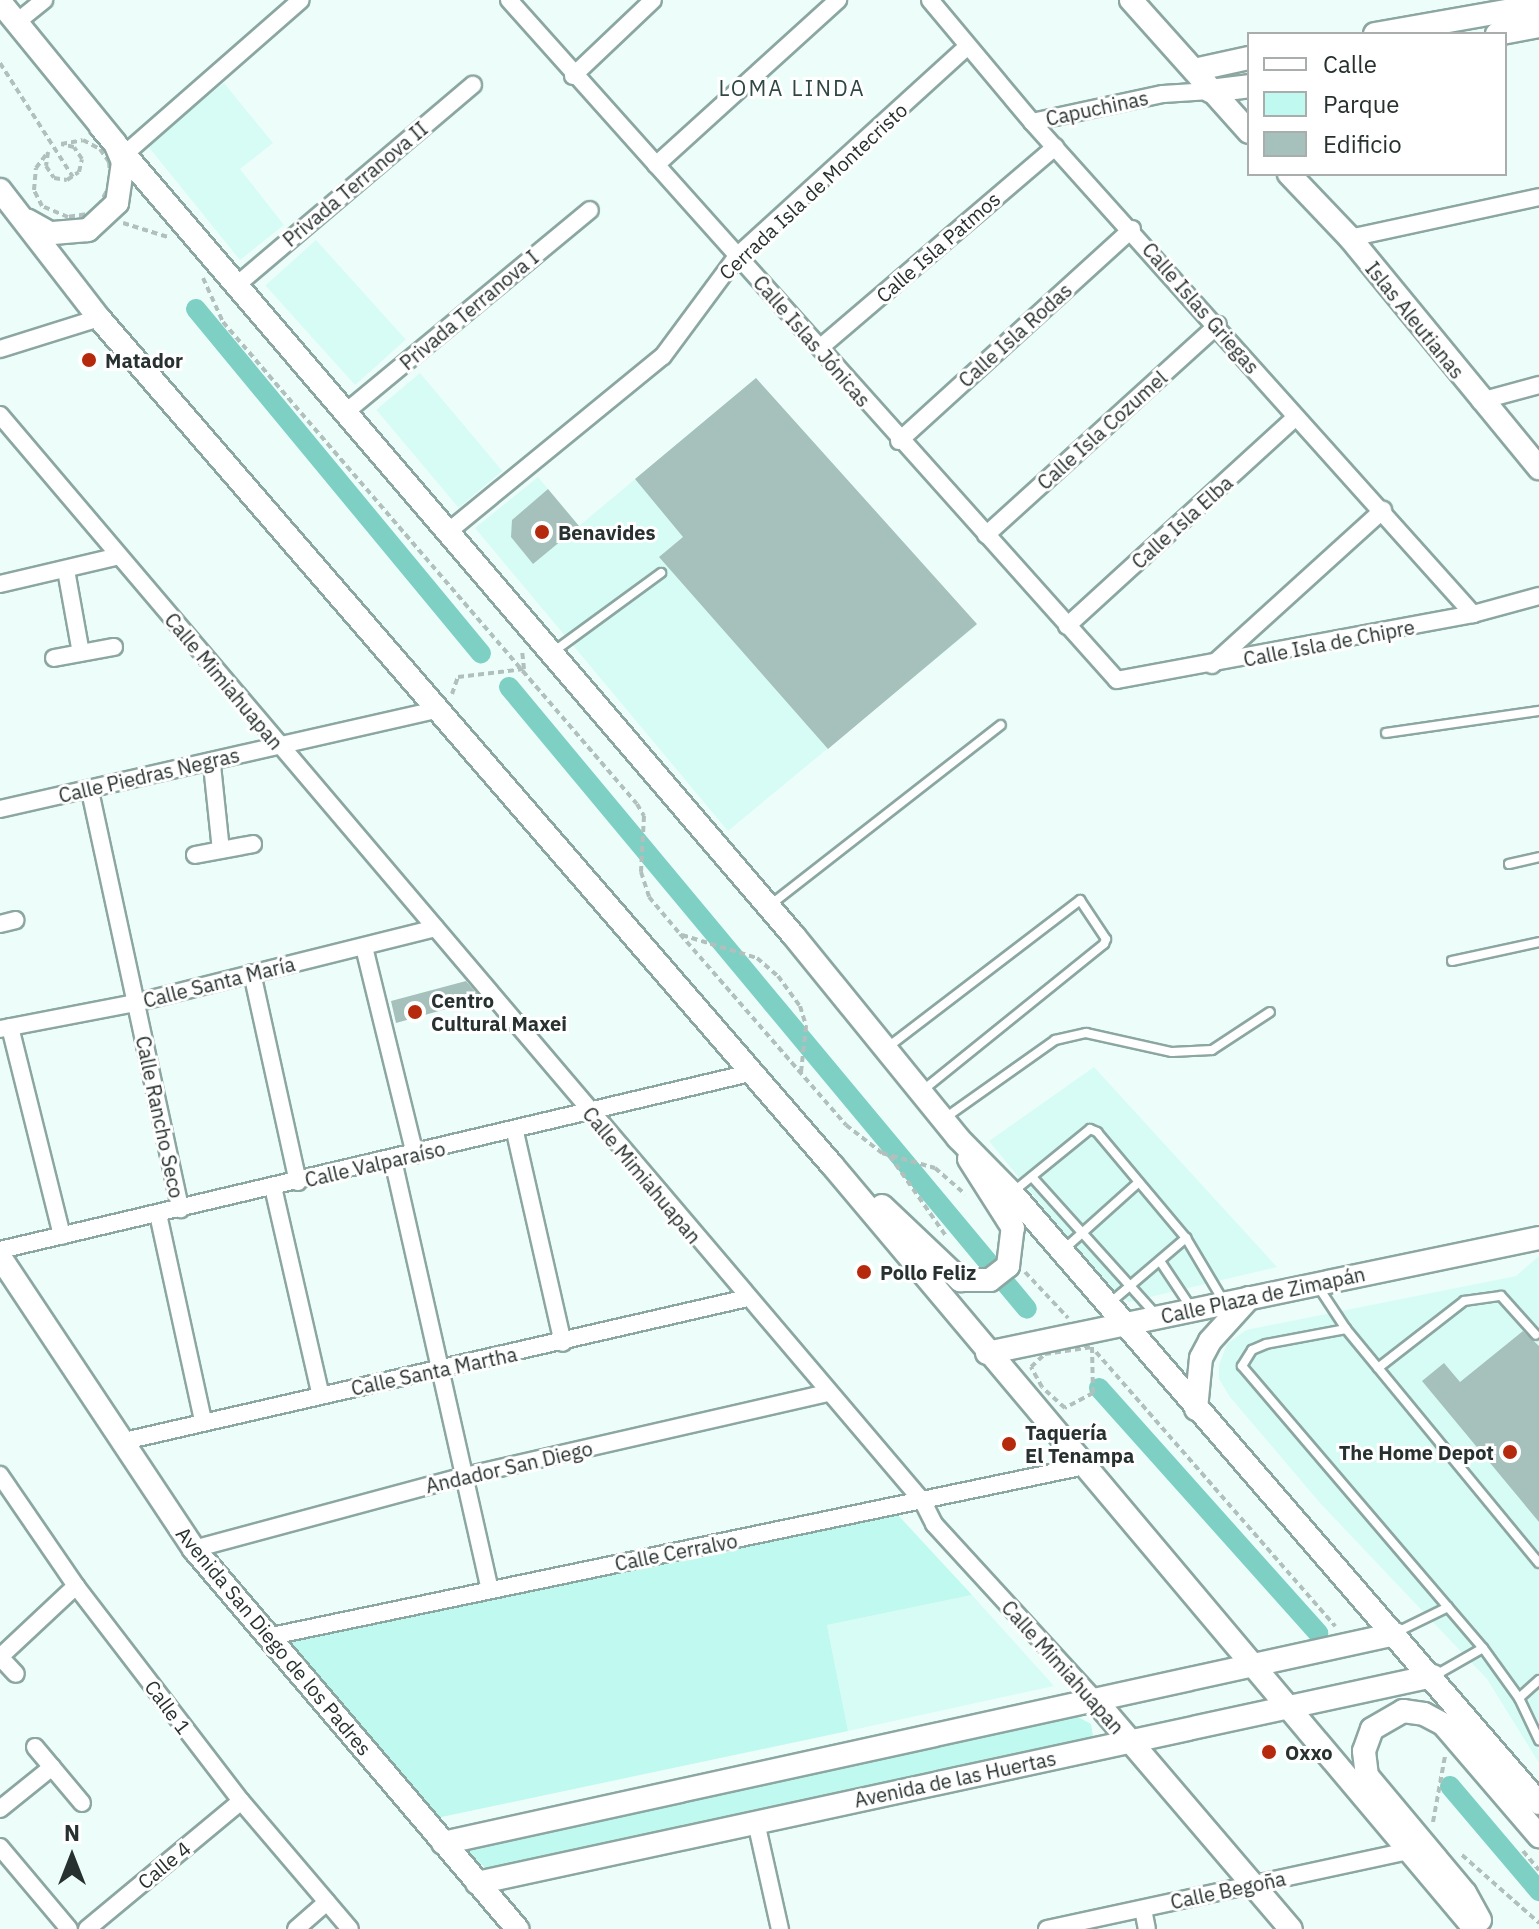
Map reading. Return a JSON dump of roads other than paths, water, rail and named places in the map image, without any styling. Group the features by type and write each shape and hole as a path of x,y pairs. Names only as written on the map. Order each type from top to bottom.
{"main road":[{"path":"1131,0 1247,130"},
{"path":"0,2 101,127 553,652 923,1090 958,1138 978,1179 1013,1228 1003,1268 960,1280 858,1182 832,1165"},
{"path":"1386,32 1529,6"},
{"path":"1507,33 1537,29"},
{"name":"Capuchinas","path":"1194,70 1247,58"},
{"name":"Capuchinas","path":"1210,91 1247,86"},
{"path":"18,212 32,225 59,234 88,230 124,183 123,162 101,127"},
{"name":"Islas Aleutianas","path":"1291,176 1350,238 1480,401 1539,468"},
{"path":"0,190 99,318 832,1165 987,1353 1475,1929"},
{"path":"958,1138 1012,1193 1196,1409 1433,1676 1539,1803"},
{"name":"Calle Plaza de Zimapán","path":"987,1353 1539,1238"},
{"name":"Avenida San Diego de los Padres","path":"0,1257 120,1442 194,1549 517,1929"},
{"path":"1196,1409 1201,1358 1210,1341 1249,1297"},
{"path":"443,1843 1395,1634"},
{"name":"Avenida de las Huertas","path":"477,1883 1131,1742 1287,1704 1433,1676"},
{"name":"Calle Mimiahuapan","path":"1096,1701 1291,1929"},
{"path":"1485,1929 1465,1893 1367,1776 1364,1751 1372,1729 1403,1711 1424,1714 1443,1724 1539,1836"}],"street":[{"path":"17,22 44,0"},
{"path":"126,153 301,0"},
{"name":"Calle Islas Jónicas","path":"509,0 573,76 821,347 899,441 1117,680"},
{"path":"573,76 653,0"},
{"path":"656,165 838,0"},
{"name":"Calle Islas Griegas","path":"930,0 1032,122 1132,229 1473,614"},
{"path":"1529,6 1537,29"},
{"name":"Cerrada Isla de Montecristo","path":"449,531 663,356 737,256 968,46"},
{"name":"Capuchinas","path":"1163,94 1194,70"},
{"name":"Privada Terranova II","path":"238,284 473,85"},
{"name":"Capuchinas","path":"1032,122 1163,94 1210,91"},
{"name":"Calle Isla Patmos","path":"821,347 1055,147"},
{"path":"1350,238 1539,197"},
{"name":"Privada Terranova I","path":"347,411 590,210"},
{"name":"Calle Isla Rodas","path":"899,441 1132,229"},
{"path":"0,349 99,318"},
{"name":"Calle Isla Cozumel","path":"986,535 1218,325"},
{"path":"1480,401 1539,385"},
{"name":"Calle Mimiahuapan","path":"0,415 827,1393 923,1502 934,1524 1096,1701"},
{"name":"Calle Isla Elba","path":"1067,626 1296,417"},
{"path":"1211,666 1383,510"},
{"path":"0,584 119,556"},
{"path":"66,570 81,653"},
{"name":"Calle Isla de Chipre","path":"1117,680 1211,666 1473,614 1539,596"},
{"path":"54,658 114,647"},
{"name":"Calle Piedras Negras","path":"0,809 212,765 275,742 440,713"},
{"path":"212,765 221,850"},
{"name":"Calle Rancho Seco","path":"90,791 180,1209"},
{"path":"195,855 253,844"},
{"name":"Calle Santa María","path":"5,1028 135,1003 436,928"},
{"path":"364,947 415,1155"},
{"path":"252,973 298,1182"},
{"path":"5,1028 62,1236"},
{"name":"Calle Valparaíso","path":"0,1250 515,1132 750,1073"},
{"path":"515,1132 563,1343"},
{"path":"393,1160 490,1589"},
{"path":"273,1187 321,1396"},
{"path":"158,1214 203,1421"},
{"name":"Calle Santa Martha","path":"120,1442 563,1343 747,1298"},
{"name":"Andador San Diego","path":"194,1549 465,1476 827,1393"},
{"name":"Calle Cerralvo","path":"267,1637 1085,1466"},
{"name":"Calle 1","path":"0,1475 76,1586 241,1801 350,1929"},
{"path":"16,1674 0,1657 76,1586"},
{"path":"35,1747 82,1803"},
{"path":"0,1809 52,1767"},
{"name":"Calle 4","path":"87,1929 241,1801"},
{"path":"756,1822 780,1929"},
{"path":"0,1847 69,1929"},
{"name":"Calle Begoña","path":"1047,1929 1409,1851"},
{"path":"296,1929 327,1902"},
{"path":"1143,1909 1147,1929"}],"lane":[{"path":"553,652 661,573"},
{"path":"1386,733 1539,711"},
{"path":"768,906 1001,725"},
{"path":"1509,864 1539,857"},
{"path":"888,1047 1080,900 1106,939 1104,944 923,1090"},
{"path":"1452,961 1539,942"},
{"path":"944,1118 1055,1040 1086,1033 1172,1052 1212,1050 1270,1012"},
{"path":"1012,1193 1090,1129 1186,1238 1224,1303"},
{"path":"1032,1177 1157,1317"},
{"path":"1062,1251 1139,1182"},
{"path":"1107,1305 1186,1238"},
{"path":"1160,1261 1192,1309"},
{"path":"1316,1284 1346,1329 1539,1563"},
{"path":"1378,1368 1464,1301 1501,1296 1536,1335"},
{"path":"1346,1329 1266,1344 1252,1350 1242,1366 1483,1648 1519,1698 1539,1740"},
{"path":"1395,1634 1448,1607"},
{"path":"1433,1676 1483,1648"},
{"path":"1519,1698 1539,1680"}],"waterway":[{"path":"196,309 481,653"},
{"path":"509,687 1027,1309"},
{"path":"1099,1388 1318,1633"},
{"path":"1450,1786 1539,1891"}],"place":[{"name":"Matador","path":"89,360"},
{"name":"Benavides","path":"542,532"},
{"name":"Centro Cultural Maxei","path":"415,1012"},
{"name":"Pollo Feliz","path":"864,1272"},
{"name":"Taquería El Tenampa","path":"1009,1444"},
{"name":"The Home Depot","path":"1510,1452"},
{"name":"Oxxo","path":"1269,1752"}],"district":[{"name":"LOMA LINDA","path":"792,88"}]}
